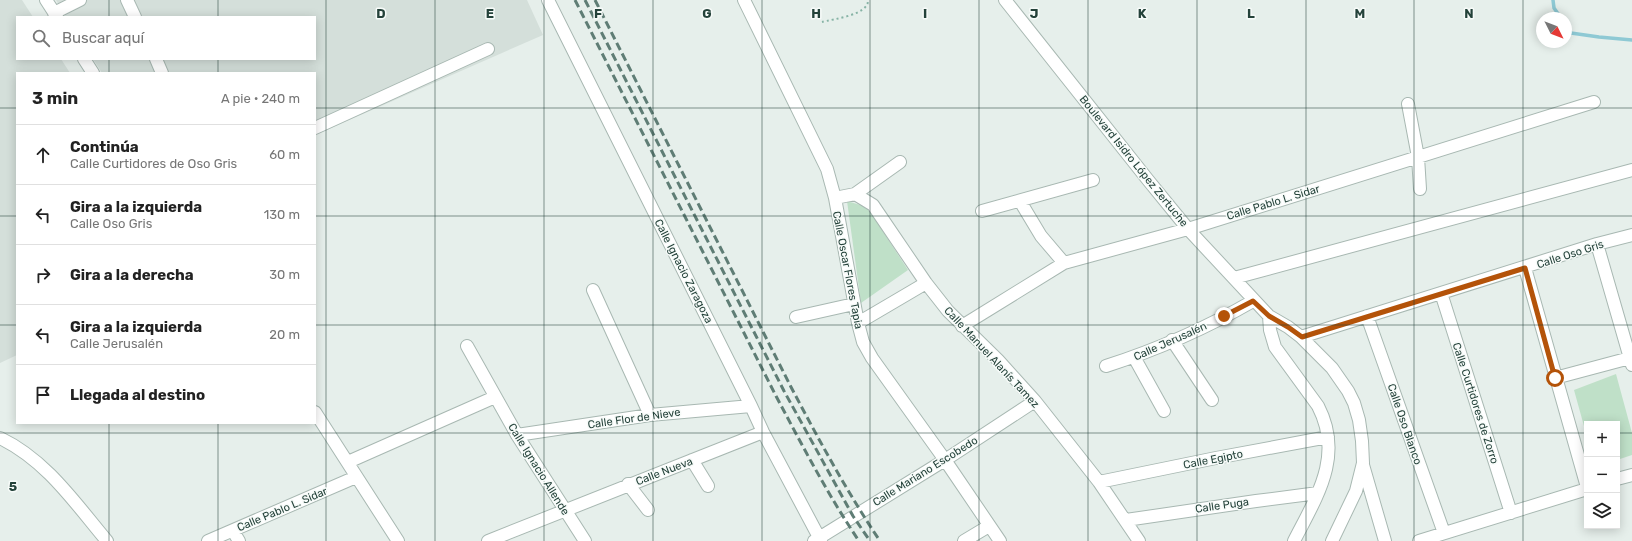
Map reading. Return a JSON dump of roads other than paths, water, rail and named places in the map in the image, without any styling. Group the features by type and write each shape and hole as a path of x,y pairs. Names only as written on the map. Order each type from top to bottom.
{"street":[{"path":"46,0 55,15 80,0"},
{"path":"127,0 135,16"},
{"name":"Calle Ignacio Zaragoza","path":"548,0 818,540"},
{"name":"Calle Oscar Flores Tapia","path":"744,0 827,169 835,198 854,304 863,342 872,358 945,460 1000,541"},
{"name":"Boulevard Isidro López Zertuche","path":"1006,0 1148,180 1188,228 1253,301 1269,316 1302,337 1332,368 1348,391 1354,403 1359,420 1363,463 1356,491 1332,541"},
{"path":"316,128 488,49"},
{"path":"85,60 92,72"},
{"path":"156,60 162,72"},
{"name":"Calle Pablo L. Sidar","path":"962,326 1064,263 1188,228 1594,102"},
{"path":"1408,104 1418,157 1420,189"},
{"path":"835,198 855,194 900,162"},
{"path":"1234,278 1632,170"},
{"path":"982,211 1093,180"},
{"name":"Calle Manuel Alanís Tamez","path":"855,194 873,205 926,283 962,326 998,360 1035,401 1099,482 1139,541"},
{"path":"1020,201 1041,236 1064,263"},
{"name":"Calle Oso Gris","path":"1302,337 1598,244 1632,235"},
{"path":"1555,378 1631,361 1598,244"},
{"path":"1525,268 1584,478"},
{"path":"858,323 926,283"},
{"path":"593,290 650,416"},
{"name":"Calle Curtidores de Zorro","path":"1441,293 1511,513"},
{"name":"Calle Jerusalén","path":"1106,366 1134,357 1236,311 1253,301"},
{"path":"796,317 854,304"},
{"path":"1269,316 1270,334 1275,347 1324,416 1328,437 1329,458 1327,470 1318,494 1294,541"},
{"name":"Calle Oso Blanco","path":"1367,316 1444,533"},
{"path":"1172,340 1212,400"},
{"name":"Calle Ignacio Allende","path":"467,346 495,397 585,541"},
{"path":"1134,357 1164,410"},
{"path":"348,462 495,397"},
{"name":"Calle Mariano Escobedo","path":"818,540 1035,401"},
{"name":"Calle Flor de Nieve","path":"518,435 650,416 751,406"},
{"path":"316,414 398,541"},
{"name":"Calle Nueva","path":"488,541 628,484 763,432"},
{"name":"Calle Egipto","path":"1099,482 1328,437"},
{"path":"0,438 50,472 107,541"},
{"path":"692,460 708,486"},
{"path":"1363,463 1385,541"},
{"path":"1620,478 1632,475"},
{"name":"Calle Pablo L. Sidar","path":"208,541 236,536 356,477"},
{"path":"628,484 648,510"},
{"path":"1419,541 1584,489"},
{"name":"Calle Puga","path":"1126,520 1256,501 1318,494"},
{"path":"964,541 989,526"}],"waterway":[{"path":"1553,0 1554,8 1557,12"},
{"path":"1572,33 1632,40"}],"railway":[{"path":"575,0 776,396 826,488 859,541"},
{"path":"585,0 784,391 853,516 870,541"},
{"path":"595,0 791,387 845,485 880,541"}]}
